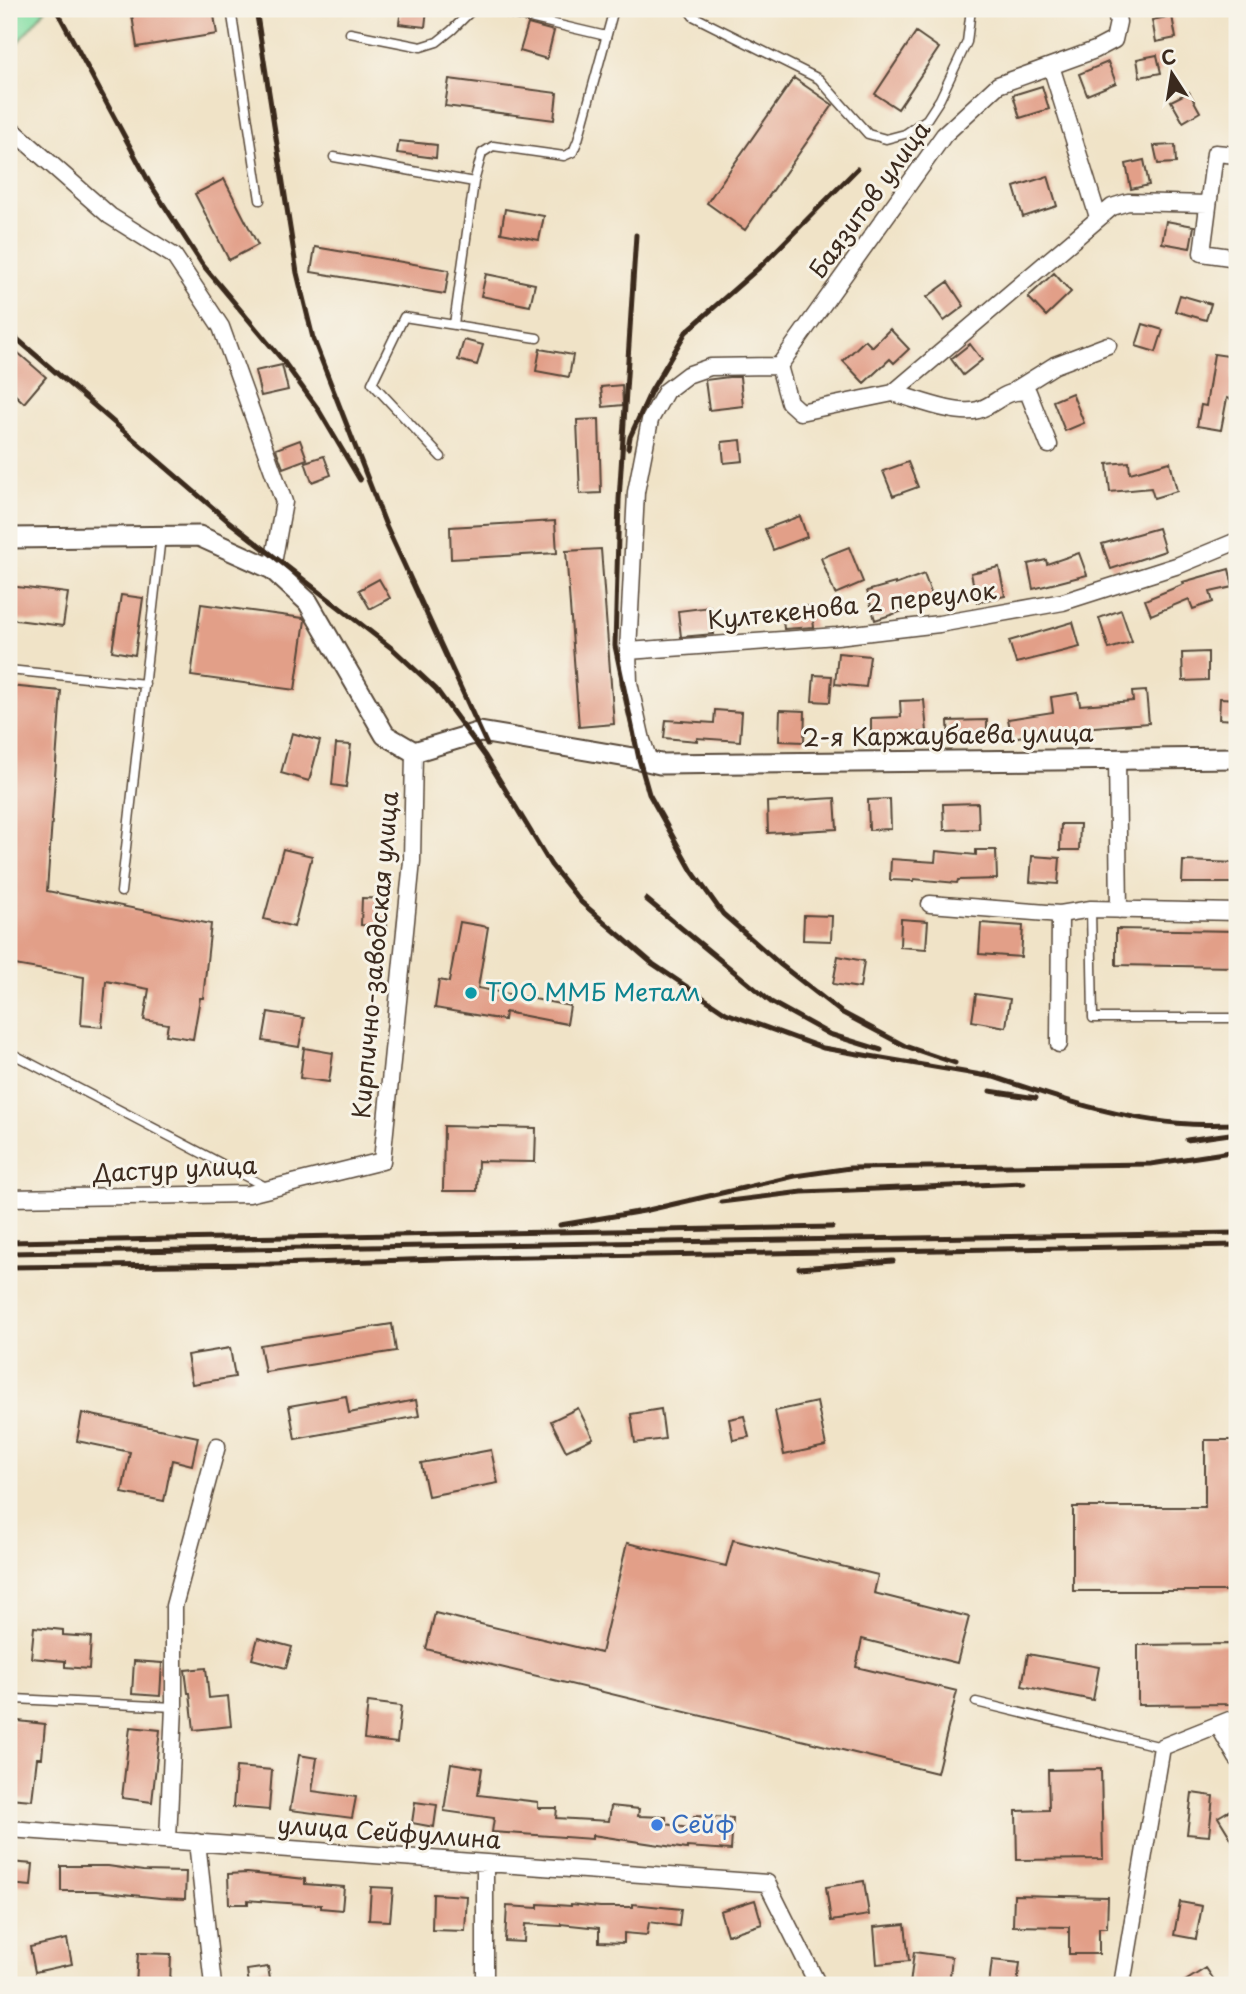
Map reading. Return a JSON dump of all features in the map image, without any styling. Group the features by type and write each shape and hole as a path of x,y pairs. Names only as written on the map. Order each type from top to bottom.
{"street":[{"name":"Баязитов улица","path":"779,366 944,135 998,85 1095,50 1114,40 1118,22 1115,9"},
{"path":"1051,66 1098,217"},
{"path":"9,127 110,216 174,256 221,327 284,502 272,569"},
{"path":"1237,155 1215,153 1202,253 1237,258"},
{"path":"893,393 1112,207 1128,202 1208,204"},
{"path":"655,763 642,740 629,683 628,651 636,492 650,420 666,391 687,374 710,367 779,366 789,402 800,412 893,393 957,412 979,410 1055,365 1108,345"},
{"path":"1015,390 1028,391 1049,445"},
{"path":"9,538 199,536 272,569 308,602 385,735 414,752"},
{"name":"Култекенова 2 переулок","path":"628,651 849,634 939,624 1063,602 1179,565 1237,541"},
{"name":"2-я Каржаубаева улица","path":"414,752 480,732 655,763 1237,758"},
{"name":"Кирпично-заводская улица","path":"382,1161 412,861 414,752"},
{"path":"1117,759 1119,911"},
{"path":"930,904 1060,914 1091,909 1237,912"},
{"path":"1059,1044 1060,914"},
{"name":"Дастур улица","path":"9,1198 249,1194 382,1161"},
{"path":"168,1840 174,1707 174,1606 217,1446"},
{"path":"1122,1985 1162,1747 1237,1717"},
{"path":"1218,1725 1237,1758"},
{"name":"улица Сейфуллина","path":"9,1829 767,1883 818,1985"},
{"path":"197,1842 213,1985"},
{"path":"485,1863 485,1985"}],"lane":[{"path":"231,9 260,200"},
{"path":"350,33 421,47 437,42 473,9"},
{"path":"491,9 606,36"},
{"path":"454,324 474,181 482,153 493,146 564,156 573,152 614,9"},
{"path":"688,9 693,16 819,79 868,134 886,139 905,134 927,119 940,99 967,42 971,9"},
{"path":"334,157 474,181"},
{"path":"441,457 372,383 404,317 537,338"},
{"path":"121,892 161,536"},
{"path":"9,670 145,684"},
{"path":"1091,909 1093,1018 1237,1018"},
{"path":"9,1052 270,1189"},
{"path":"15,1699 174,1707"},
{"path":"976,1702 1162,1747"}],"green space":[{"path":"9,9 46,9 9,53"}],"building":[{"path":"131,9 213,9 217,34 137,47"},
{"path":"401,9 427,9 425,27 399,24"},
{"path":"1172,16 1176,38 1156,42 1152,20"},
{"path":"528,24 554,31 547,59 520,51"},
{"path":"916,32 939,48 898,109 875,94"},
{"path":"1157,55 1161,73 1140,77 1137,59"},
{"path":"1108,62 1116,83 1087,95 1079,74"},
{"path":"794,78 833,105 745,230 707,203"},
{"path":"449,79 557,93 554,120 445,106"},
{"path":"1042,86 1049,109 1020,118 1013,95"},
{"path":"1189,92 1200,112 1183,122 1171,101"},
{"path":"399,141 437,145 436,158 397,153"},
{"path":"1175,145 1176,163 1158,164 1154,146"},
{"path":"1144,160 1149,185 1131,189 1126,164"},
{"path":"1048,176 1057,206 1023,217 1014,187"},
{"path":"224,179 258,245 229,260 195,194"},
{"path":"505,209 544,216 539,240 501,233"},
{"path":"1166,221 1194,226 1190,248 1162,243"},
{"path":"315,247 449,270 445,294 311,272"},
{"path":"1054,273 1071,292 1046,316 1028,297"},
{"path":"486,274 535,284 530,306 481,296"},
{"path":"948,282 964,306 944,321 927,297"},
{"path":"1180,295 1211,304 1206,320 1175,311"},
{"path":"1143,324 1163,330 1156,352 1136,346"},
{"path":"890,329 909,349 894,363 890,359 864,383 843,361 865,340 872,347"},
{"path":"464,340 483,345 477,365 458,360"},
{"path":"970,344 982,360 963,375 951,359"},
{"path":"9,345 46,377 24,403 9,389"},
{"path":"540,349 573,355 569,377 536,371"},
{"path":"1214,354 1235,357 1231,399 1227,398 1221,430 1197,426 1201,405 1206,406"},
{"path":"282,365 288,390 261,396 255,371"},
{"path":"740,377 743,406 709,410 705,380"},
{"path":"622,385 623,405 603,407 601,387"},
{"path":"1072,393 1084,423 1065,431 1053,401"},
{"path":"599,419 601,493 580,494 577,420"},
{"path":"300,440 307,459 283,468 276,449"},
{"path":"741,440 743,461 724,463 722,442"},
{"path":"324,456 331,475 312,482 305,462"},
{"path":"908,462 918,487 893,496 883,471"},
{"path":"1129,462 1130,473 1170,462 1177,491 1154,498 1151,488 1110,492 1107,464"},
{"path":"800,516 807,537 773,550 765,529"},
{"path":"555,521 557,553 451,559 450,527"},
{"path":"1158,528 1165,551 1111,569 1102,544"},
{"path":"849,547 863,582 835,594 821,558"},
{"path":"601,549 614,724 579,727 566,551"},
{"path":"1079,553 1087,575 1033,589 1028,564 1046,560 1047,564"},
{"path":"999,567 1005,596 977,602 971,573"},
{"path":"1229,569 1233,587 1210,592 1213,602 1193,609 1189,599 1151,615 1145,600 1184,584 1183,582"},
{"path":"924,574 934,601 875,620 867,591 895,585"},
{"path":"379,579 390,598 370,609 359,590"},
{"path":"9,586 68,593 63,626 9,619"},
{"path":"121,595 143,598 135,655 112,651"},
{"path":"201,604 303,618 305,620 295,690 191,676"},
{"path":"811,606 814,627 784,629 782,610"},
{"path":"710,607 714,634 681,637 678,611"},
{"path":"1121,610 1132,642 1109,649 1099,618"},
{"path":"1073,622 1080,647 1016,663 1009,641"},
{"path":"1208,652 1208,680 1183,681 1182,653"},
{"path":"838,653 870,656 866,687 835,684"},
{"path":"814,675 832,676 830,702 812,701"},
{"path":"9,686 61,691 47,891 211,924 203,998 200,998 193,1039 166,1035 168,1024 144,1020 149,989 106,981 102,1027 81,1025 84,977 9,964"},
{"path":"1146,691 1149,723 1056,730 1012,738 1008,719 1053,712 1051,697 1078,693 1080,705 1133,701 1132,692"},
{"path":"1220,698 1237,699 1236,720 1219,719"},
{"path":"924,700 927,732 896,735 896,744 871,744 871,718 901,717 900,701"},
{"path":"715,710 742,712 740,741 664,738 666,720 714,723"},
{"path":"780,710 805,711 804,742 779,741"},
{"path":"987,720 987,741 949,742 948,721"},
{"path":"292,733 320,741 309,781 281,773"},
{"path":"336,744 351,745 346,787 332,785"},
{"path":"835,798 837,829 768,833 767,802"},
{"path":"890,799 891,829 869,830 868,800"},
{"path":"978,803 979,829 944,830 943,804"},
{"path":"1061,824 1080,824 1079,850 1060,850"},
{"path":"283,849 312,856 294,927 264,919"},
{"path":"976,850 996,850 997,879 958,880 957,883 890,880 891,859 935,862 936,851 976,855"},
{"path":"1032,856 1060,858 1058,884 1030,882"},
{"path":"1183,861 1237,863 1237,883 1182,883"},
{"path":"362,898 388,899 386,926 361,925"},
{"path":"804,915 832,916 831,941 803,940"},
{"path":"901,919 928,921 926,949 900,947"},
{"name":"ТОО ММБ Металл","path":"460,922 488,927 478,988 570,1006 567,1024 505,1012 504,1020 435,1008 439,980 449,982"},
{"path":"981,923 1023,926 1021,957 979,954"},
{"path":"1116,929 1237,931 1237,967 1116,965"},
{"path":"838,956 864,961 860,988 833,984"},
{"path":"976,994 1010,999 1006,1027 972,1021"},
{"path":"268,1012 304,1018 299,1047 263,1041"},
{"path":"304,1048 333,1053 329,1082 300,1078"},
{"path":"444,1126 536,1128 535,1162 478,1161 477,1191 443,1191"},
{"path":"392,1324 396,1351 265,1372 260,1345"},
{"path":"230,1348 235,1377 192,1384 187,1355"},
{"path":"346,1396 349,1413 416,1400 419,1416 295,1439 289,1406"},
{"path":"817,1402 826,1446 784,1455 775,1411"},
{"path":"578,1408 593,1438 566,1451 551,1421"},
{"path":"661,1409 665,1439 635,1443 631,1414"},
{"path":"82,1413 198,1437 192,1465 172,1460 164,1501 122,1493 130,1452 77,1441"},
{"path":"744,1416 749,1437 733,1440 729,1419"},
{"path":"1205,1440 1237,1440 1237,1591 1073,1591 1073,1507 1205,1507"},
{"path":"491,1450 498,1483 428,1496 421,1463"},
{"path":"733,1540 878,1575 874,1593 969,1617 957,1663 862,1639 856,1667 957,1691 937,1773 426,1649 435,1613 601,1653 627,1543 726,1566"},
{"path":"34,1627 63,1630 63,1635 91,1637 89,1669 65,1667 65,1661 31,1658"},
{"path":"258,1638 292,1647 286,1668 252,1659"},
{"path":"1232,1644 1232,1704 1138,1705 1138,1645"},
{"path":"1028,1654 1099,1667 1093,1700 1022,1686"},
{"path":"134,1661 162,1663 160,1696 132,1694"},
{"path":"206,1668 209,1698 228,1696 231,1726 194,1730 185,1670"},
{"path":"368,1702 401,1706 397,1743 364,1739"},
{"path":"9,1720 45,1724 42,1758 37,1758 32,1800 9,1798"},
{"path":"130,1727 160,1730 152,1802 122,1798"},
{"path":"299,1755 317,1758 312,1791 356,1797 352,1818 290,1810"},
{"path":"451,1763 482,1768 478,1795 538,1802 538,1808 557,1808 556,1818 609,1821 611,1806 639,1809 638,1816 666,1817 666,1824 693,1829 694,1816 733,1818 731,1850 687,1849 592,1835 592,1839 492,1832 494,1818 444,1811"},
{"path":"236,1767 272,1770 269,1810 233,1807"},
{"path":"1101,1769 1103,1859 1017,1860 1016,1811 1049,1810 1048,1770"},
{"path":"1192,1793 1213,1796 1209,1836 1187,1834"},
{"path":"415,1802 437,1805 434,1827 412,1823"},
{"path":"1237,1806 1237,1848 1218,1817"},
{"path":"9,1862 33,1864 31,1886 9,1884"},
{"path":"61,1866 108,1866 143,1871 186,1872 185,1899 96,1891 61,1891"},
{"path":"247,1873 305,1879 305,1884 344,1887 342,1910 321,1908 321,1905 248,1900 248,1904 229,1904 228,1874"},
{"path":"864,1881 869,1915 831,1921 826,1887"},
{"path":"371,1887 393,1888 390,1921 369,1920"},
{"path":"433,1894 467,1896 465,1931 432,1930"},
{"path":"1014,1895 1108,1897 1107,1928 1099,1928 1099,1954 1069,1954 1069,1927 1013,1926"},
{"path":"755,1900 762,1924 727,1935 720,1911"},
{"path":"1180,1902 1202,1906 1196,1939 1174,1935"},
{"path":"538,1904 633,1907 633,1904 681,1909 679,1926 649,1922 647,1935 624,1933 624,1943 599,1942 599,1928 561,1924 525,1924 524,1942 505,1941 507,1906 538,1908"},
{"path":"905,1924 909,1961 877,1964 874,1927"},
{"path":"67,1939 72,1964 35,1972 30,1947"},
{"path":"914,1952 952,1957 949,1985 910,1985"},
{"path":"138,1953 171,1954 170,1985 136,1985"},
{"path":"992,1960 1020,1963 1017,1985 989,1985"},
{"path":"268,1967 271,1985 249,1985 247,1970"},
{"path":"1206,1968 1214,1980 1206,1985 1179,1985"}],"railway":[{"path":"56,9 149,182 202,264 284,362 318,409 360,480"},
{"path":"256,9 297,273 313,338 385,523 487,745"},
{"path":"628,448 630,437 651,391 686,332 762,265 857,169"},
{"path":"636,235 619,500 615,646 649,794 692,871 723,914 781,965 841,1012 905,1046 955,1063"},
{"path":"9,332 227,520 394,650 436,689 485,756 551,865 581,902 653,964 726,1013 823,1048 993,1077"},
{"path":"646,899 771,1002 829,1034 881,1050"},
{"path":"985,1074 1086,1106 1138,1118 1189,1124 1237,1124"},
{"path":"990,1091 1036,1098"},
{"path":"1187,1140 1237,1133"},
{"path":"560,1225 644,1211 795,1176 850,1168 1151,1164 1237,1151"},
{"path":"721,1202 802,1192 1024,1183"},
{"path":"9,1242 832,1227"},
{"path":"9,1253 1237,1233"},
{"path":"9,1267 1237,1245"},
{"path":"799,1268 893,1261"}],"place":[{"name":"ТОО ММБ Металл","path":"471,993"},
{"name":"Сейф","path":"657,1825"}]}
